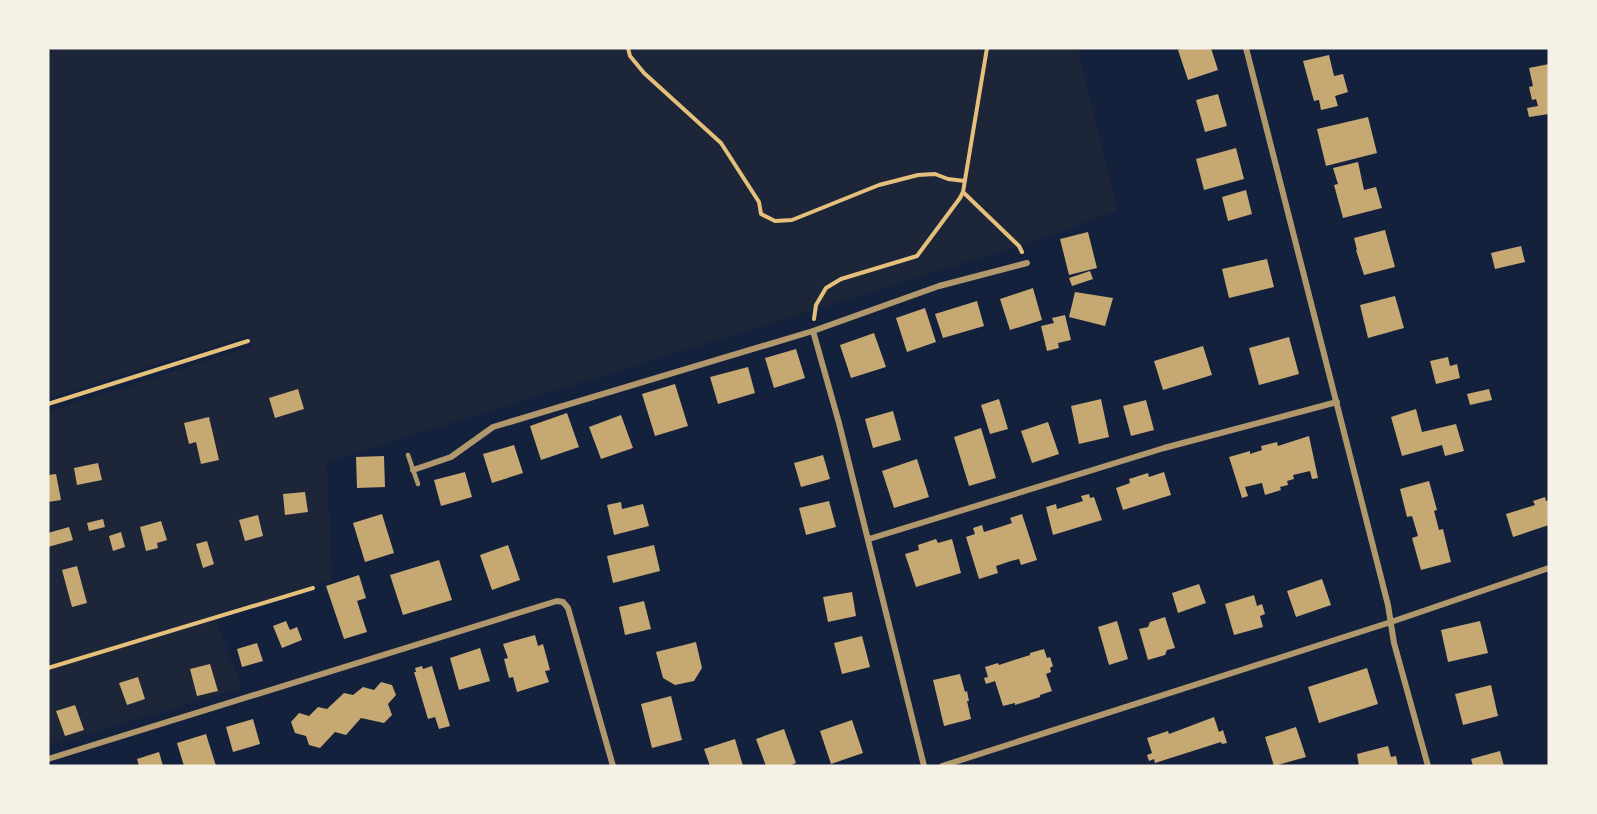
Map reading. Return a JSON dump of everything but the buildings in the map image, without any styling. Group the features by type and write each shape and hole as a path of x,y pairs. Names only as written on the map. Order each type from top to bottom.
{"street":[{"path":"1246,48 1337,402 1391,622 1394,643 1428,766"},
{"path":"413,470 451,457 492,427 813,331 939,286 1027,263"},
{"path":"813,331 839,423 924,766"},
{"path":"868,539 1170,446 1337,402"},
{"path":"942,766 1391,622 1549,568"},
{"path":"48,759 554,602 563,602 568,609 613,766"}],"lane":[{"path":"408,455 418,484"}],"path":[{"path":"627,48 630,56 644,73 721,143 759,202 762,214 775,221 792,220 879,185 918,175 935,174 948,179 965,181"},
{"path":"813,331 816,305 826,288 841,279 917,256 963,192 987,48"},
{"path":"963,192 1019,246 1027,263"},
{"path":"48,404 248,341"},
{"path":"48,668 313,588"}],"shaded area":[{"path":"48,48 1078,48 1118,210 1041,239 327,462 332,580 214,615 242,688 48,746 48,412 252,346 248,336 48,398"}]}
